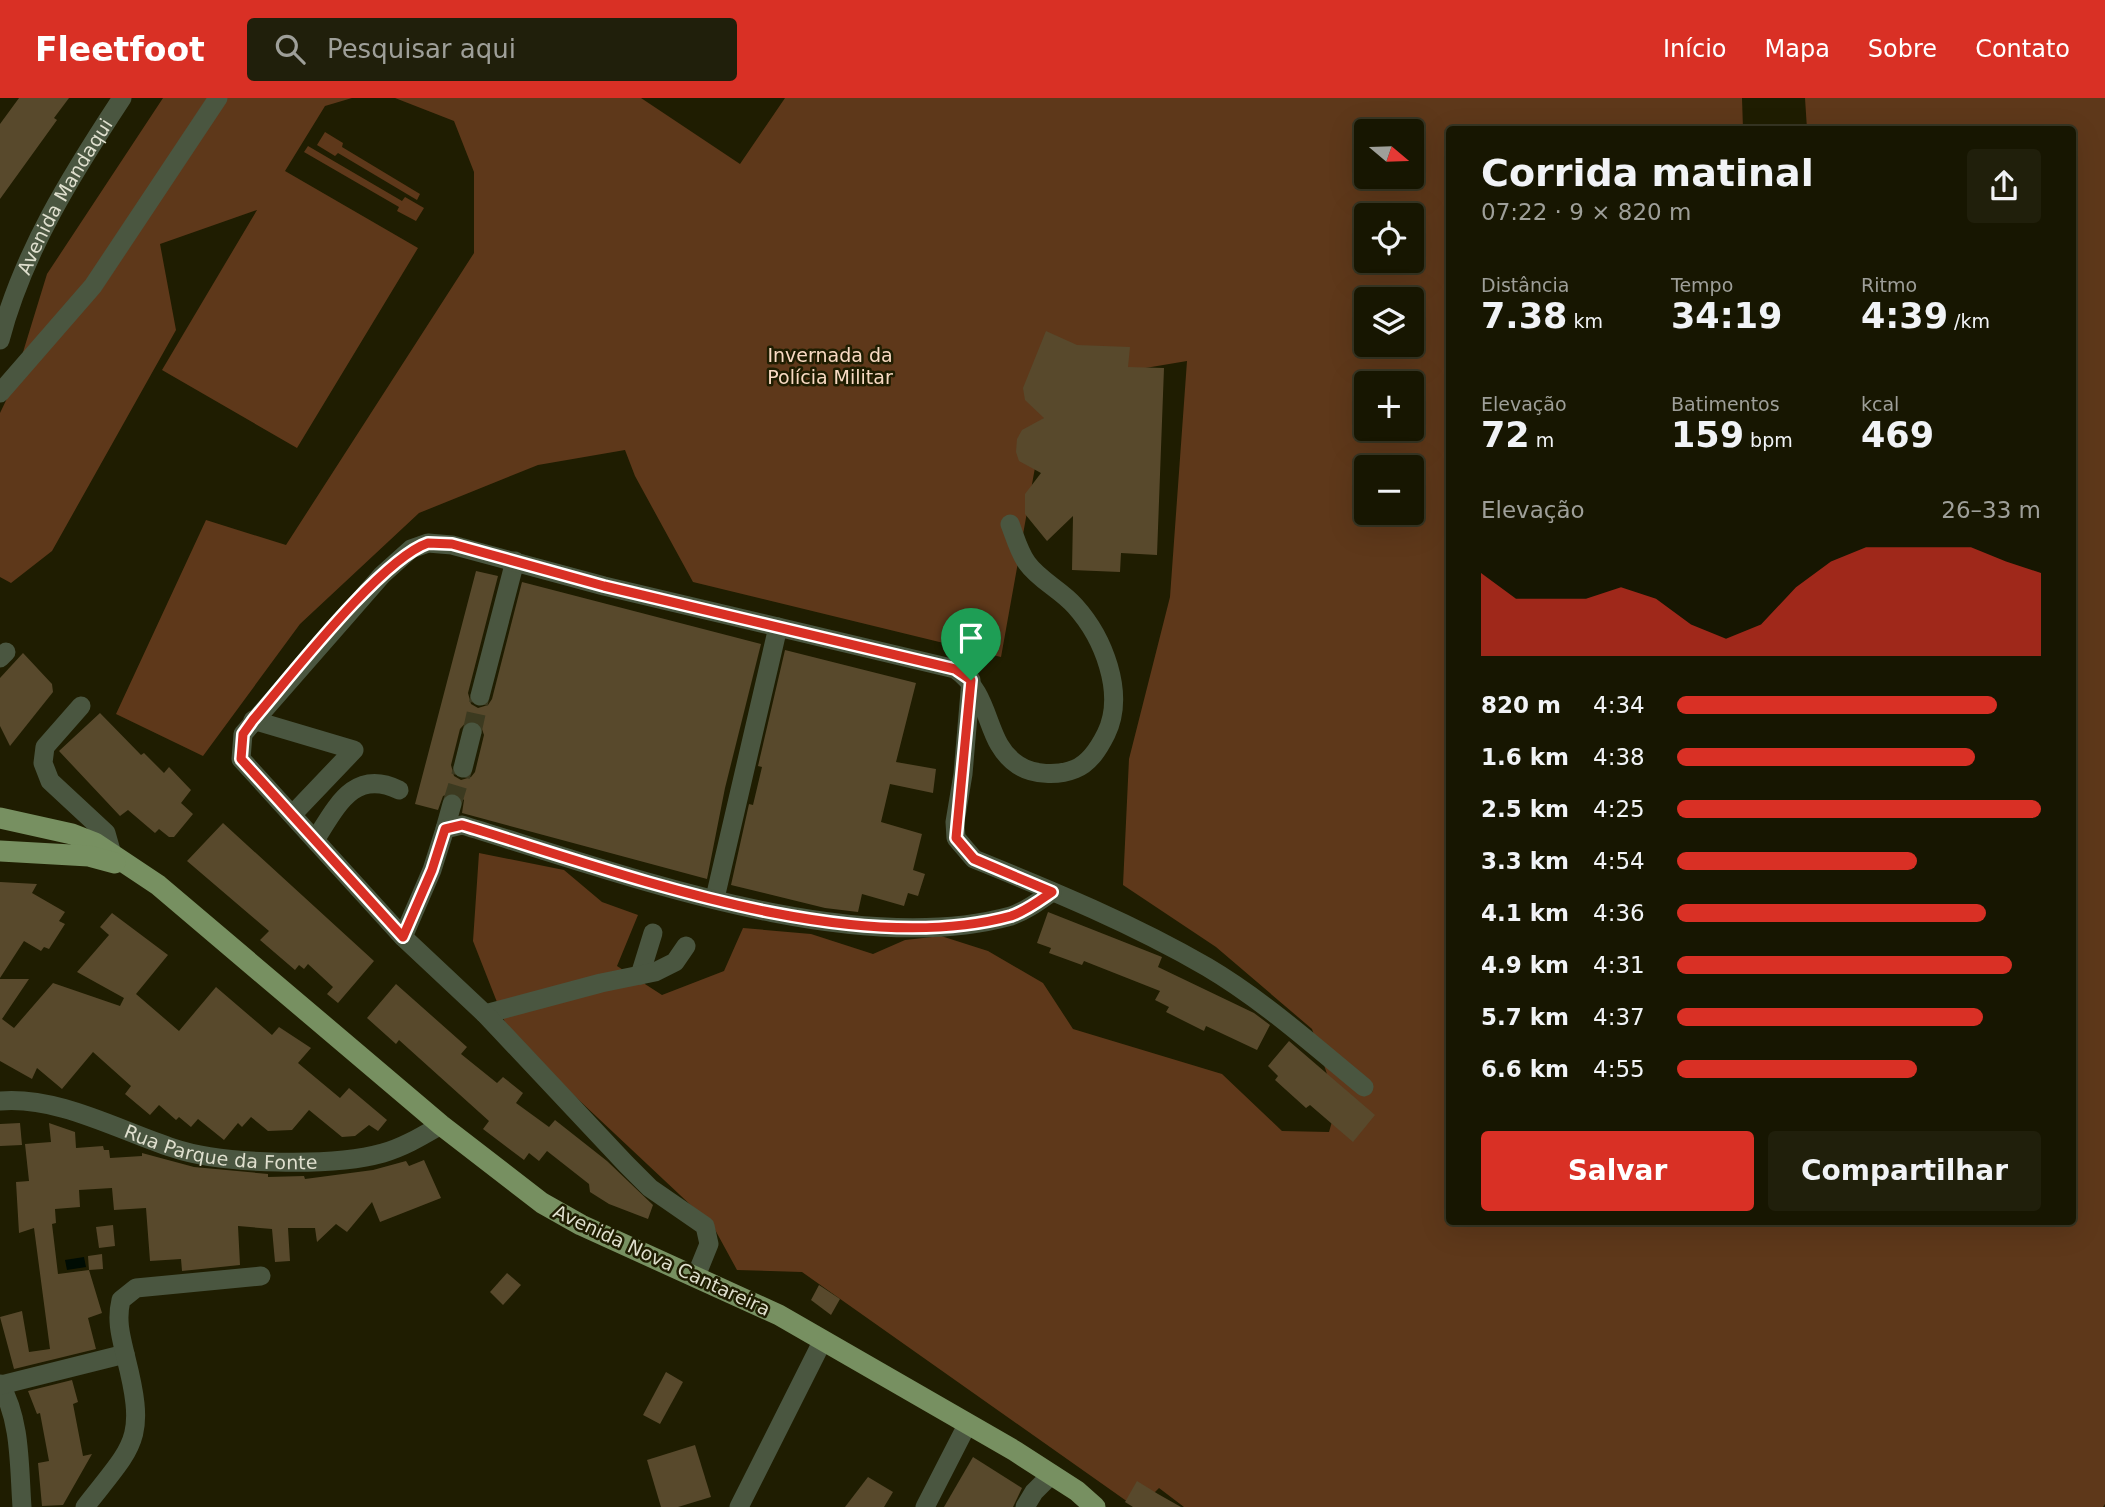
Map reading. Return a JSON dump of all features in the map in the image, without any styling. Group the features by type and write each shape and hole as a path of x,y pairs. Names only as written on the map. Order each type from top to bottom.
{"main road":[{"name":"Avenida Nova Cantareira","path":"0,818 72,834 119,860 186,908 440,1125 542,1203 582,1225 696,1276 823,1340 1052,1474 1095,1507"},
{"name":"Avenida Nova Cantareira","path":"0,851 119,860"}],"street":[{"name":"Avenida Mandaqui","path":"0,340 7,313 29,260 66,184 122,98"},
{"path":"0,393 93,286 218,98"},
{"path":"696,1276 709,1244 705,1226 650,1188 485,1014 403,937 241,759 243,734 382,575 411,549 428,543 452,544 955,669 971,680 999,745 1018,765 1045,774 1075,769 1096,753 1108,730 1114,705 1111,678 1096,633 1074,604 1028,565 1010,524"},
{"path":"480,696 515,561"},
{"path":"715,898 778,627"},
{"path":"971,680 956,838 974,859 1116,918 1209,968 1312,1044 1364,1087"},
{"path":"80,706 45,747 43,763 50,781 106,833 119,860"},
{"path":"253,720 354,750 292,815"},
{"path":"463,768 472,733"},
{"path":"315,840 337,806 360,784 382,781 398,790"},
{"path":"403,937 432,870 452,804"},
{"path":"445,829 462,825 780,915 888,926 930,926 1012,915 1052,892"},
{"path":"640,975 653,933"},
{"path":"485,1014 655,972 676,962 686,946"},
{"name":"Rua Parque da Fonte","path":"0,1101 21,1099 48,1104 176,1150 251,1159 349,1160 385,1153 440,1125"},
{"path":"85,1507 118,1469 134,1438 136,1398 118,1314 121,1300 136,1288 261,1276"},
{"path":"739,1507 823,1340"},
{"path":"22,1507 18,1437 10,1402 1,1385 125,1354"},
{"path":"925,1507 967,1425"},
{"path":"1025,1507 1052,1474"}],"green space":[{"path":"163,98 352,98 325,106 285,171 418,248 297,448 162,370 257,210 160,244 176,330 52,551 11,583 0,577 0,413 12,388 47,274"},
{"name":"Invernada da Polícia Militar","path":"395,98 641,98 740,164 785,98 1742,98 1743,126 1446,126 1446,1225 2076,1225 2076,126 1807,126 1805,98 2105,98 2103,1507 1184,1507 1159,1488 1140,1507 1135,1507 802,1272 737,1270 713,1226 565,1087 506,1025 473,941 479,853 564,870 602,902 638,915 617,966 662,995 724,971 743,928 811,934 873,954 905,940 941,936 988,951 1043,983 1073,1029 1222,1074 1282,1131 1329,1132 1337,1104 1312,1029 1216,947 1123,885 1129,759 1170,597 1187,361 1050,384 1001,657 693,582 635,476 625,450 538,465 419,513 300,624 203,756 116,714 206,520 286,545 474,253 474,172 454,121"},
{"path":"325,132 343,143 342,147 420,194 417,200 338,153 335,156 317,145"},
{"path":"308,146 402,201 405,197 424,208 416,221 397,211 399,207 304,152"}],"shaded area":[{"path":"84,1257 86,1267 67,1270 65,1260"}],"building":[{"path":"19,98 69,98 54,118 57,120 0,199 0,124"},
{"path":"1046,331 1077,345 1130,347 1128,367 1164,368 1157,555 1121,553 1120,572 1072,570 1073,516 1047,541 1025,514 1025,494 1041,473 1019,461 1016,452 1017,439 1022,430 1044,418 1025,400 1023,388"},
{"path":"476,571 498,576 468,693 471,704 478,708 488,705 492,699 522,582 761,644 725,788 707,879 462,813 464,800 455,792 443,796 438,810 415,804","holes":["468,720 480,723 484,735 475,772 471,777 461,780 454,776 451,765 460,729"]},
{"path":"785,650 916,683 896,762 936,769 933,793 890,784 881,822 922,834 913,870 925,874 918,896 908,893 904,906 862,894 858,912 825,908 731,885 749,804 753,805 762,767 758,766"},
{"path":"23,653 52,684 53,692 10,746 0,726 0,678"},
{"path":"100,713 141,755 144,753 164,773 169,767 191,790 181,803 193,814 174,837 169,837 159,829 155,833 128,810 120,816 59,751"},
{"path":"223,823 374,961 338,1003 327,994 333,987 308,964 304,969 299,965 295,970 260,940 269,931 187,861"},
{"path":"0,882 37,884 32,893 65,912 59,921 65,924 49,949 44,947 41,951 24,941 0,978"},
{"path":"1048,912 1162,957 1158,967 1254,1013 1270,1025 1257,1050 1206,1026 1204,1031 1166,1012 1169,1007 1155,1000 1160,991 1084,961 1082,965 1049,953 1051,948 1037,943"},
{"path":"112,913 168,955 136,994 179,1031 216,987 272,1035 279,1027 311,1048 298,1063 340,1098 349,1088 387,1120 378,1131 369,1125 355,1136 342,1137 309,1110 292,1130 268,1131 251,1117 242,1127 238,1123 224,1140 198,1119 191,1127 179,1117 176,1120 159,1105 150,1115 125,1094 131,1086 93,1052 62,1089 37,1068 32,1079 0,1061 0,979 29,979 2,1019 14,1028 53,983 120,1006 124,998 77,972 109,935 100,927"},
{"path":"396,984 467,1047 461,1054 497,1083 503,1077 523,1093 516,1103 549,1127 555,1120 607,1161 653,1205 648,1219 609,1204 590,1192 589,1184 547,1151 539,1161 529,1153 524,1160 483,1129 489,1121 399,1040 396,1044 367,1018"},
{"path":"1289,1041 1375,1115 1353,1142 1310,1105 1306,1108 1275,1080 1278,1076 1268,1066"},
{"path":"20,1123 22,1145 0,1146 0,1124"},
{"path":"49,1123 75,1132 76,1148 103,1146 104,1150 109,1150 110,1158 142,1156 142,1153 194,1167 268,1174 268,1177 304,1176 305,1179 373,1170 406,1161 409,1166 424,1160 441,1198 380,1222 372,1202 347,1232 336,1224 317,1242 315,1228 288,1228 290,1261 275,1262 272,1229 238,1226 240,1265 182,1271 181,1259 150,1261 146,1208 114,1210 112,1188 79,1190 80,1207 55,1209 56,1223 52,1224 58,1274 89,1270 102,1313 88,1318 96,1349 14,1369 0,1317 22,1311 29,1352 50,1349 34,1228 19,1233 16,1182 29,1181 25,1144 51,1142"},
{"path":"113,1225 115,1246 99,1248 96,1227"},
{"path":"102,1254 103,1269 89,1270 88,1256"},
{"path":"507,1273 521,1285 503,1305 490,1292"},
{"path":"819,1285 840,1299 831,1315 811,1300"},
{"path":"666,1372 683,1382 660,1424 643,1415"},
{"path":"72,1380 78,1402 73,1404 83,1456 92,1454 63,1505 42,1506 38,1463 49,1461 40,1413 37,1414 28,1391"},
{"path":"695,1445 711,1497 678,1507 661,1507 647,1460"},
{"path":"973,1457 1022,1488 1013,1507 944,1507"},
{"path":"868,1477 893,1492 884,1507 845,1507"},
{"path":"1137,1481 1181,1507 1133,1507 1125,1502"}],"tunnel":[{"path":"472,732 480,696"},
{"path":"452,804 463,768"}],"route":[{"path":"428,543 452,544 604,586 955,669 971,680 963,774 955,822 956,838 974,859 1052,892 1029,908 1012,915 979,922 888,926 780,915 580,861 462,825 445,829 432,870 403,937 241,759 240,745 243,734 253,720 382,575 411,549 428,543"}]}
